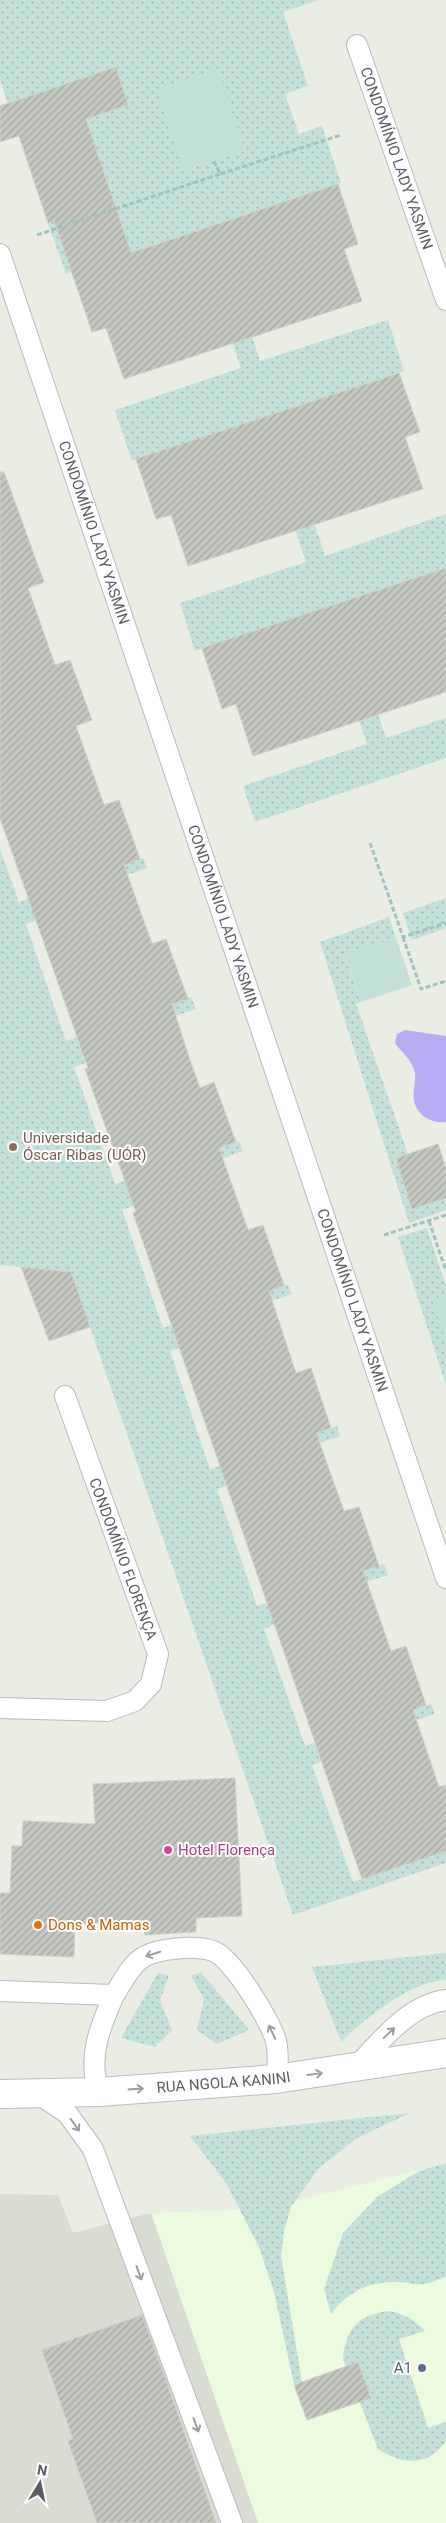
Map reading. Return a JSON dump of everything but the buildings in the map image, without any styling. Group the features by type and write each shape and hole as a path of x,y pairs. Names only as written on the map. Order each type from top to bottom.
{"main road":[{"name":"RUA NGOLA KANINI","path":"0,2094 99,2092 276,2079 446,2053"}],"lane":[{"name":"CONDOMÍNIO LADY YASMIN","path":"357,45 446,300"},
{"name":"CONDOMÍNIO LADY YASMIN","path":"0,254 446,1578"},
{"name":"CONDOMÍNIO FLORENÇA","path":"0,1708 108,1711 135,1701 151,1684 158,1654 65,1396"},
{"path":"99,2092 93,2076 94,2058 99,2030 114,1995 125,1977 142,1958 168,1949 194,1948 215,1951 235,1971 262,2010 276,2040 279,2059 276,2079"},
{"path":"0,1991 114,1995"},
{"path":"355,2068 409,2015 438,2001 446,2000"},
{"path":"38,2094 66,2113 93,2149 232,2523"}],"path":[{"path":"37,235 341,135"},
{"path":"214,161 220,174"},
{"path":"370,843 420,989 446,981"},
{"path":"403,937 446,923"},
{"path":"384,1235 446,1216"},
{"path":"429,1221 446,1270"}],"shaded area":[{"path":"0,0 318,0 283,12 308,86 285,94 299,134 322,126 341,183 216,226 260,361 388,320 404,371 279,413 325,556 446,514 446,568 341,603 386,738 446,718 446,758 255,822 243,786 367,744 321,610 195,651 180,603 306,562 259,420 132,461 115,410 241,368 196,233 66,274 48,223 113,200 85,119 128,105 116,68 8,104 0,80","holes":["217,69 245,151 184,170"]},
{"path":"218,68 245,151 184,170 157,89"},
{"path":"0,849 19,902 143,858 147,868 85,890 89,902 26,924 66,1041 191,997 196,1009 132,1031 136,1046 74,1067 115,1184 239,1141 243,1151 180,1174 185,1189 122,1210 163,1328 287,1284 292,1294 228,1316 232,1330 170,1351 210,1469 337,1426 340,1436 276,1458 279,1468 217,1489 257,1606 384,1564 388,1575 323,1596 326,1607 264,1629 305,1746 431,1704 435,1714 371,1736 374,1743 312,1765 353,1882 446,1851 446,1863 293,1915 71,1272 0,1265"},
{"path":"446,898 446,928 412,940 403,913"},
{"path":"389,917 396,938 345,955 361,1002 356,1004 408,1154 396,1157 412,1209 446,1198 446,1210 409,1223 320,942"},
{"path":"396,938 412,985 361,1002 345,954"},
{"path":"405,1030 446,1036 446,1122 430,1120 421,1114 415,1105 414,1069 395,1043 397,1034"},
{"path":"427,1228 446,1286 446,1385 398,1237"},
{"path":"446,1295 446,1342 432,1300"},
{"path":"446,1953 446,1980 418,1987 389,2002 341,2042 312,1967"},
{"path":"201,1972 249,2030 217,2044 197,2030 204,1999 191,1976"},
{"path":"158,1973 169,1975 160,2000 172,2030 155,2047 121,2038"},
{"path":"410,2113 357,2138 318,2169 291,2207 284,2231 281,2256 302,2382 294,2384 274,2292 259,2247 226,2183 190,2136"},
{"path":"446,2163 446,2523 258,2523 151,2213 263,2209"},
{"path":"446,2163 446,2277 421,2284 390,2282 370,2285 353,2293 331,2314 324,2289 343,2233 377,2197 419,2171"},
{"path":"0,2194 58,2195 73,2233 151,2213 258,2523 0,2523"},
{"path":"389,2311 417,2323 425,2331 399,2339 428,2428 446,2422 446,2439 443,2445 430,2456 415,2461 399,2459 378,2449 343,2359 347,2339 356,2325 369,2316"}],"place":[{"name":"Universidade Óscar Ribas (UÓR)","path":"13,1147"},
{"name":"Hotel Florença","path":"168,1850"},
{"name":"Dons & Mamas","path":"38,1925"},
{"name":"A1","path":"422,2368"}]}
